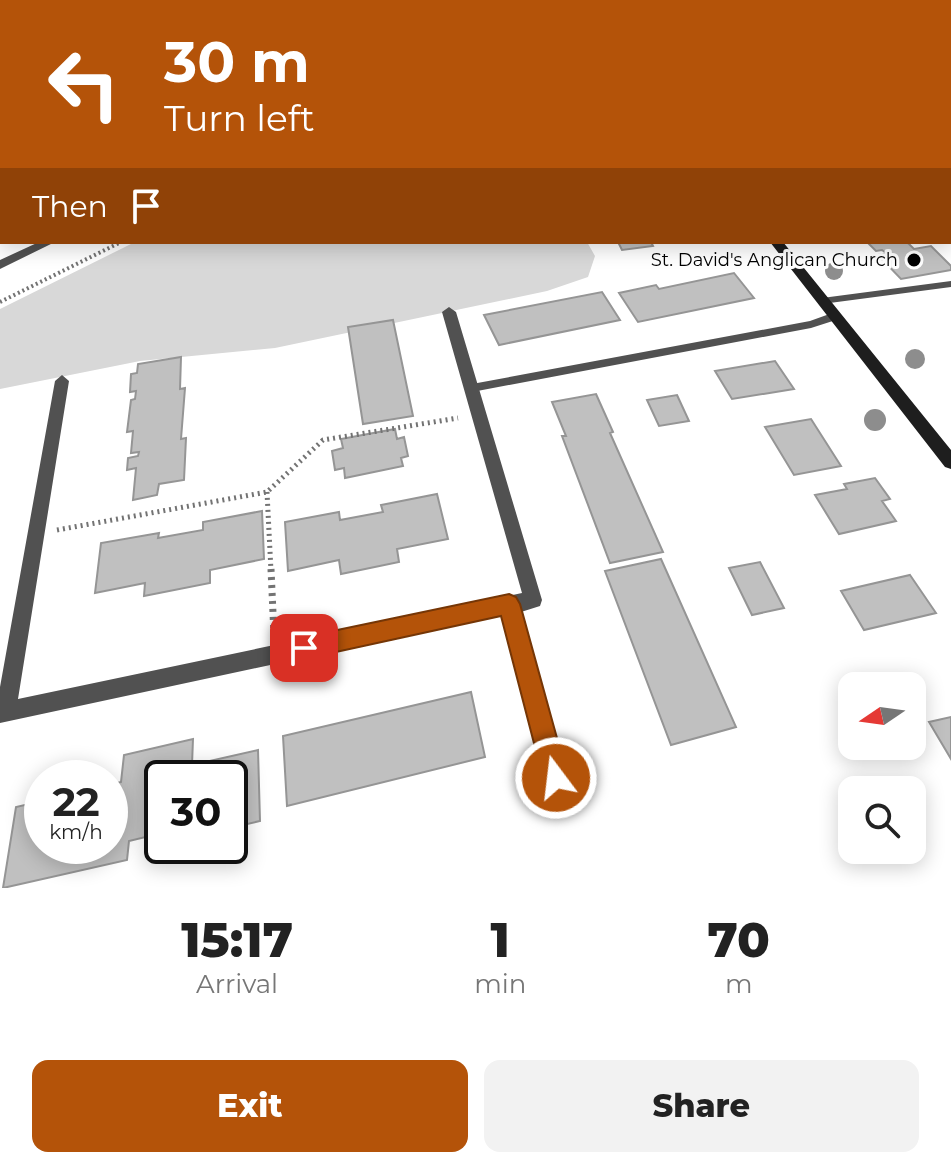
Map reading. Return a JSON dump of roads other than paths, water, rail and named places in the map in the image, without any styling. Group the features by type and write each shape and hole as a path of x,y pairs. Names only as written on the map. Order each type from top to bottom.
{"street":[{"path":"0,265 45,244"},
{"path":"778,244 951,462"},
{"path":"62,381 3,712 533,600 449,312"},
{"path":"509,604 556,778"}],"lane":[{"path":"822,301 951,284"},
{"path":"472,388 811,324 835,316"}],"place":[{"name":"St. David's Anglican Church","path":"914,260"}]}
